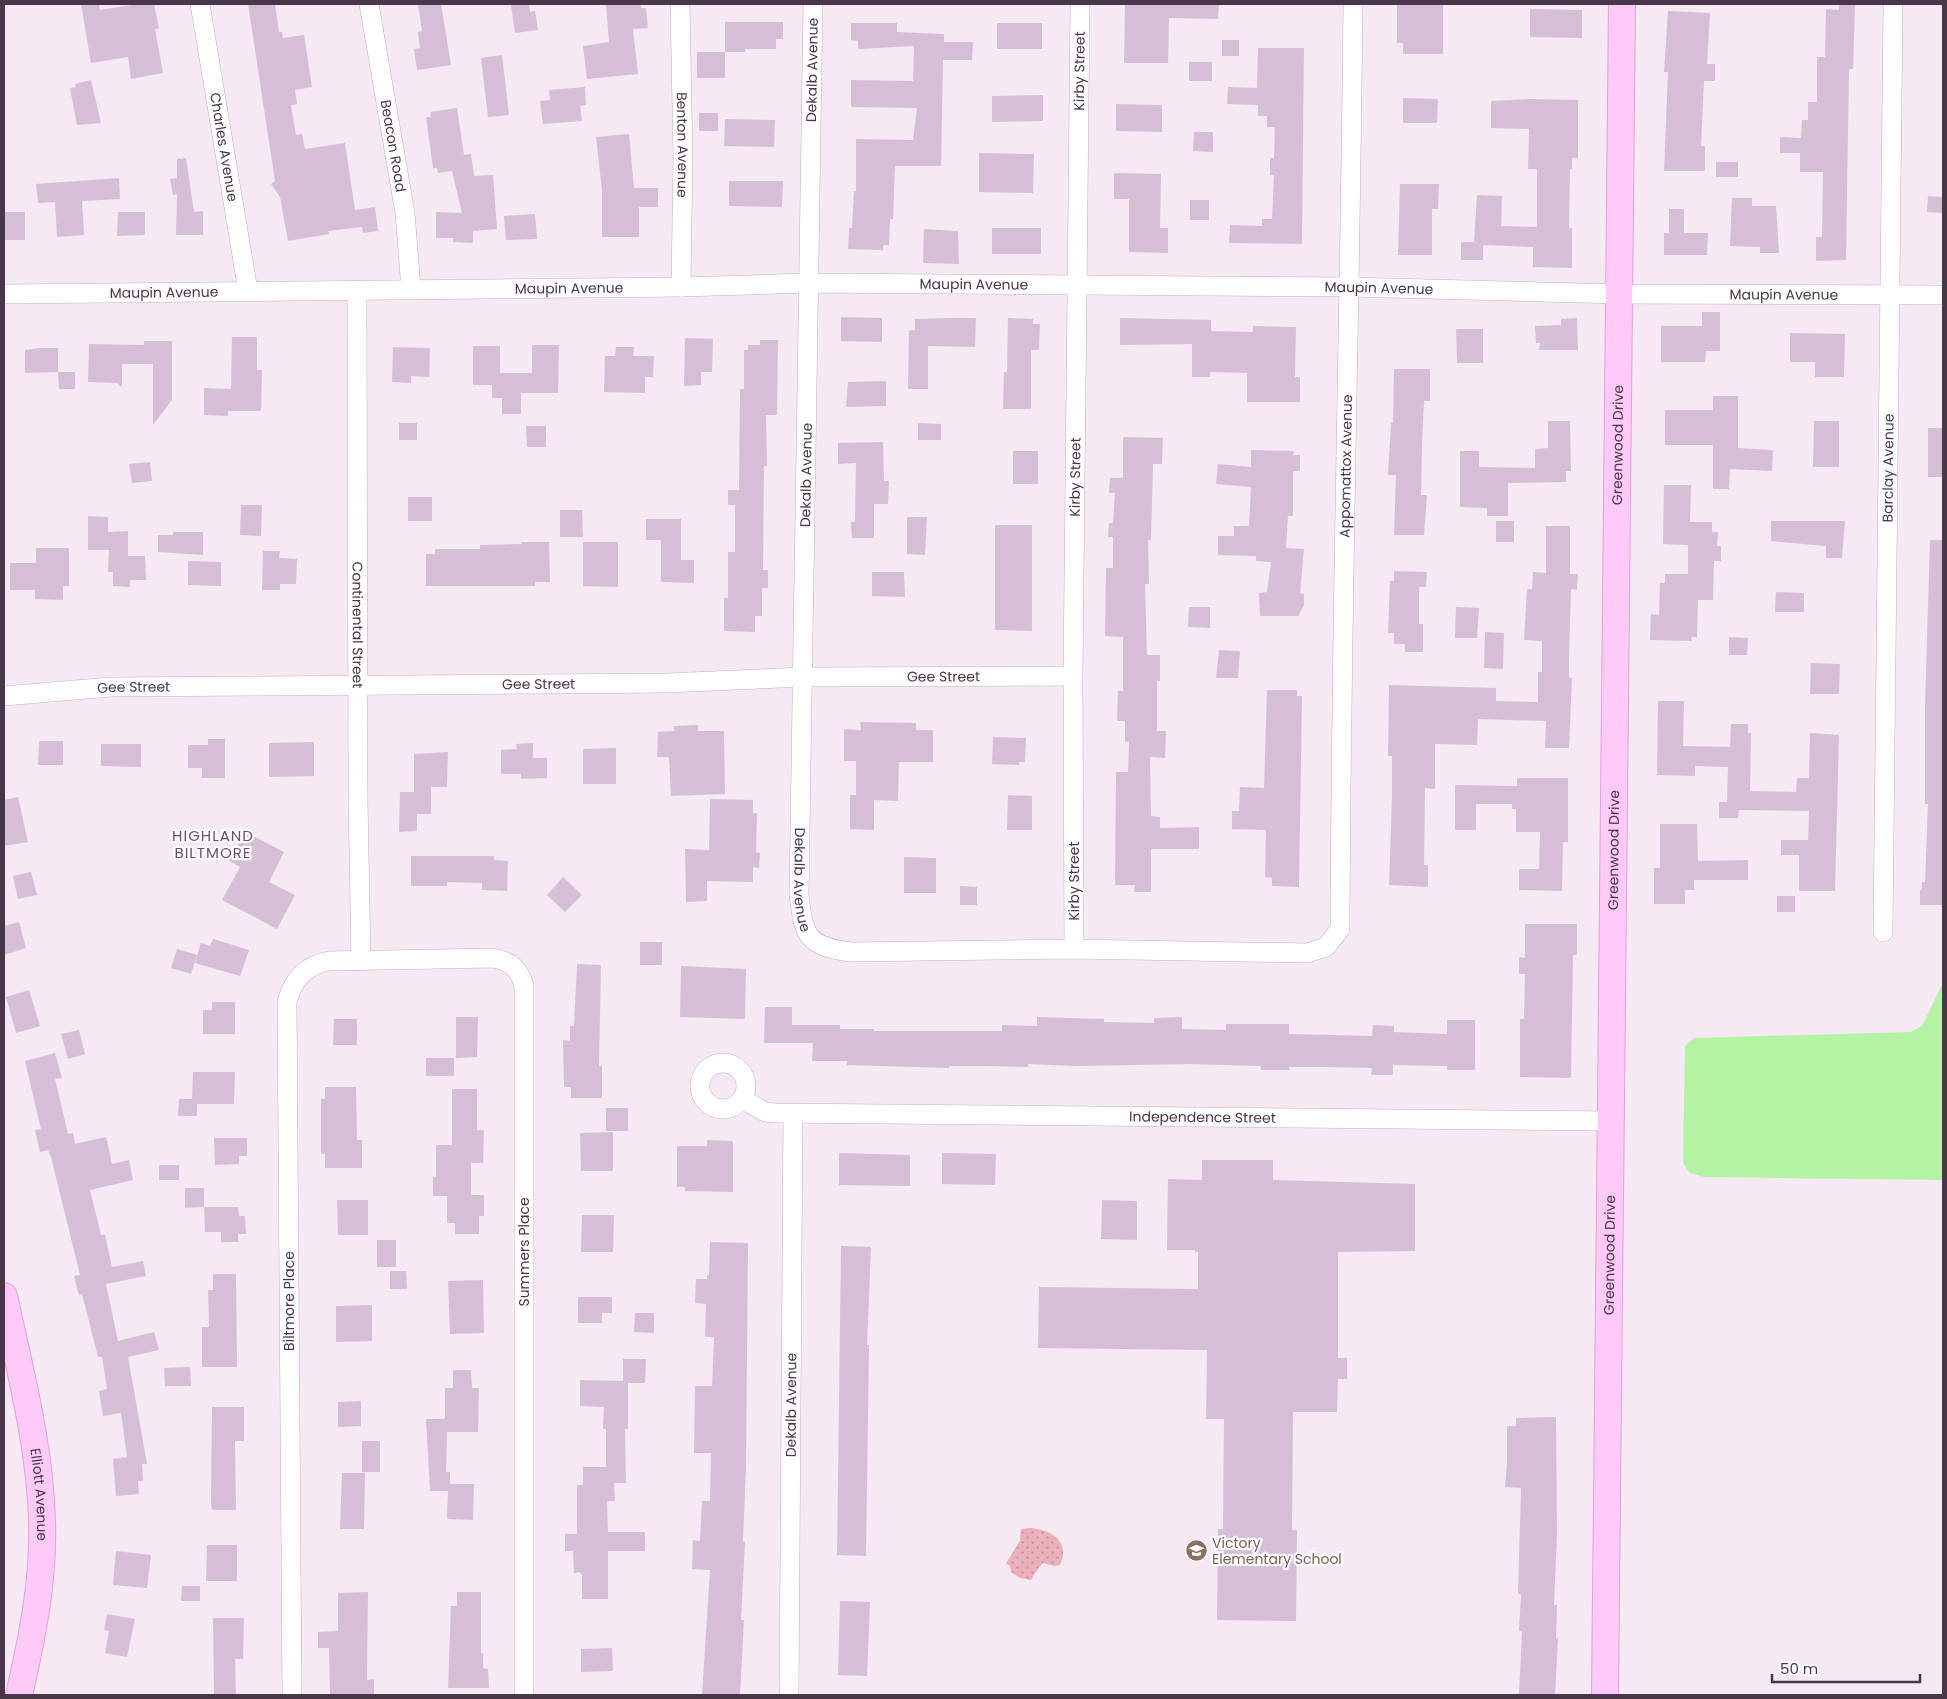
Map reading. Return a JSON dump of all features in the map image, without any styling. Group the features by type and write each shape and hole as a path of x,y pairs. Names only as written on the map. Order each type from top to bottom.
{"street":[{"name":"Charles Avenue","path":"200,4 248,291"},
{"name":"Beacon Road","path":"369,4 405,213 411,289"},
{"name":"Benton Avenue","path":"680,4 683,158 681,287"},
{"name":"Dekalb Avenue","path":"813,4 804,677 799,895 802,920 814,943 831,949 850,952 1074,948"},
{"name":"Kirby Street","path":"1074,948 1073,676 1080,4"},
{"name":"Appomattox Avenue","path":"1074,948 1307,953 1326,947 1340,929 1341,748 1350,287 1353,4"},
{"name":"Greenwood Drive","path":"1605,1695 1622,4"},
{"name":"Barclay Avenue","path":"1883,932 1893,4"},
{"name":"Maupin Avenue","path":"4,294 681,287 808,283 1350,287 1620,294 1943,295"},
{"name":"Continental Street","path":"357,290 361,961"},
{"name":"Gee Street","path":"4,696 111,687 668,683 804,677 1073,676"},
{"name":"Summers Place","path":"361,961 493,958 506,961 514,966 521,974 524,986 524,1695"},
{"name":"Biltmore Place","path":"292,1695 288,1002 290,991 297,978 308,968 329,961 361,961"},
{"name":"Independence Street","path":"742,1099 765,1112 793,1114 1611,1121"},
{"name":"Dekalb Avenue","path":"789,1695 793,1114"},
{"name":"Elliott Avenue","path":"4,1296 31,1418 39,1470 42,1523 34,1628 20,1695"}],"shaded area":[{"path":"1943,983 1943,1180 1704,1177 1690,1173 1683,1163 1685,1046 1694,1038 1911,1032 1922,1026"},
{"path":"1031,1528 1046,1531 1057,1538 1063,1549 1063,1557 1060,1565 1054,1566 1043,1563 1031,1580 1020,1578 1011,1572 1010,1566 1006,1563 1020,1541 1021,1529"}],"building":[{"path":"81,4 99,4 100,10 138,4 154,4 159,28 155,29 163,73 131,79 128,57 91,63"},
{"path":"248,4 275,4 279,32 282,32 283,38 304,35 312,87 295,90 297,104 291,105 296,135 302,134 305,149 345,143 355,210 375,207 378,231 363,233 362,227 328,231 329,234 288,241 280,197 271,184 275,181"},
{"path":"418,4 441,4 451,65 417,70 414,49 420,48 418,32 422,31"},
{"path":"529,4 530,12 535,11 538,30 515,33 511,5"},
{"path":"606,4 641,4 641,8 646,8 648,28 633,29 638,74 587,79 583,46 609,42"},
{"path":"1125,4 1219,4 1218,19 1169,18 1168,63 1124,63"},
{"path":"1397,4 1443,4 1443,54 1403,54 1403,43 1397,43"},
{"path":"1839,4 1855,5 1853,69 1849,69 1846,260 1816,261 1816,237 1822,237 1823,172 1800,172 1800,153 1780,153 1780,137 1801,138 1802,120 1808,120 1808,102 1817,102 1817,57 1825,57 1826,9 1839,10"},
{"path":"1530,9 1582,10 1582,38 1530,37"},
{"path":"1668,11 1710,13 1707,64 1715,64 1715,81 1704,81 1701,146 1705,146 1705,171 1664,171 1668,72 1664,72"},
{"path":"725,22 783,22 783,39 776,39 776,49 745,49 745,52 725,52"},
{"path":"851,23 897,23 897,32 944,34 944,42 973,42 972,60 943,60 941,166 895,166 893,219 890,219 889,245 883,245 883,250 848,249 849,228 852,228 854,191 856,191 856,139 913,140 917,108 851,107 851,80 913,81 914,46 858,49 858,41 851,40"},
{"path":"997,23 1042,23 1042,49 997,49"},
{"path":"1222,40 1239,40 1239,56 1222,56"},
{"path":"1258,48 1304,48 1302,244 1229,243 1230,225 1262,226 1262,219 1272,219 1274,175 1270,175 1270,158 1274,158 1275,127 1267,127 1267,116 1258,116 1258,105 1227,104 1228,87 1257,88"},
{"path":"697,52 725,52 725,78 697,78"},
{"path":"502,55 509,115 488,117 481,58"},
{"path":"1189,62 1212,62 1212,81 1189,81"},
{"path":"91,80 101,123 77,125 70,88 76,87 75,84"},
{"path":"585,87 586,105 580,106 582,121 543,124 540,101 550,100 549,90"},
{"path":"1043,95 1043,121 992,122 992,96"},
{"path":"1403,98 1438,99 1437,123 1403,123"},
{"path":"1530,99 1578,100 1578,158 1572,158 1572,169 1570,169 1569,228 1572,228 1572,268 1533,267 1533,247 1483,245 1483,260 1461,260 1461,242 1474,242 1477,195 1502,196 1501,226 1537,227 1537,169 1528,169 1529,129 1491,128 1491,101"},
{"path":"1116,104 1162,105 1162,132 1116,131"},
{"path":"457,108 464,155 471,154 474,176 493,175 497,229 473,231 473,243 453,242 453,238 436,238 436,212 462,213 452,171 438,173 437,168 433,168 426,117 431,117 430,112"},
{"path":"699,113 718,113 718,131 699,131"},
{"path":"725,119 775,120 774,147 724,146"},
{"path":"1194,132 1213,132 1213,152 1193,151"},
{"path":"629,134 634,188 658,188 658,207 639,207 639,237 602,237 602,190 596,137"},
{"path":"979,153 1034,154 1033,193 979,192"},
{"path":"186,158 194,212 203,211 203,235 176,235 177,194 173,195 170,179 177,178 177,159"},
{"path":"1716,162 1738,162 1738,177 1716,177"},
{"path":"1114,173 1161,174 1160,228 1168,228 1168,253 1129,252 1129,199 1114,199"},
{"path":"119,178 120,199 82,201 84,235 57,237 55,202 38,203 36,184"},
{"path":"729,181 783,181 782,207 729,206"},
{"path":"1400,184 1439,184 1438,209 1432,209 1432,255 1398,255"},
{"path":"1928,196 1943,197 1943,213 1927,212"},
{"path":"1732,198 1752,198 1752,206 1776,206 1779,253 1760,253 1760,247 1730,246"},
{"path":"1190,200 1209,200 1209,220 1190,220"},
{"path":"1669,209 1684,209 1684,233 1708,233 1707,255 1664,255 1664,233 1669,233"},
{"path":"4,212 25,212 25,240 4,240"},
{"path":"118,212 145,212 145,235 117,236"},
{"path":"535,214 537,239 506,240 504,216"},
{"path":"992,228 1041,228 1041,254 992,254"},
{"path":"924,229 958,231 959,264 923,263"},
{"path":"1702,312 1720,312 1720,351 1706,351 1705,362 1661,362 1661,326 1702,326"},
{"path":"841,317 882,318 882,342 841,341"},
{"path":"976,318 975,347 928,346 928,389 908,389 909,330 915,330 915,319"},
{"path":"1008,318 1033,319 1033,324 1040,324 1039,350 1031,350 1031,409 1003,409 1004,372 1007,372"},
{"path":"1120,318 1211,320 1211,331 1253,332 1253,326 1296,327 1295,377 1300,377 1300,402 1247,402 1247,373 1210,372 1210,377 1192,377 1192,344 1120,345"},
{"path":"1577,318 1578,350 1539,350 1540,343 1536,343 1535,326 1561,325 1561,319"},
{"path":"1456,329 1483,329 1483,363 1457,363"},
{"path":"1790,333 1845,334 1844,377 1815,377 1815,362 1790,362"},
{"path":"232,337 257,337 257,370 262,370 261,411 228,411 228,416 204,415 204,388 231,389"},
{"path":"685,338 713,339 712,372 701,372 701,385 684,386"},
{"path":"760,340 778,340 777,415 766,415 767,466 764,466 763,570 768,570 768,588 762,588 762,616 755,616 755,632 724,631 724,598 728,598 728,552 735,552 735,505 728,505 728,490 739,490 740,389 744,389 744,350 748,350 748,345 760,345"},
{"path":"144,341 172,341 172,400 153,425 153,364 122,364 122,387 117,383 88,382 89,344 144,345"},
{"path":"532,345 559,345 558,393 521,393 521,414 502,414 502,398 492,398 492,385 473,385 473,346 500,346 500,373 532,373"},
{"path":"393,347 430,348 429,377 411,376 411,383 392,382"},
{"path":"616,347 634,347 633,356 654,356 653,377 645,377 645,393 604,392 605,356 615,356"},
{"path":"58,348 58,372 25,373 25,350"},
{"path":"1394,369 1430,369 1430,401 1424,401 1422,443 1421,495 1427,495 1424,535 1394,535 1396,475 1388,475 1391,423 1393,423"},
{"path":"58,372 75,372 75,389 59,389"},
{"path":"886,381 886,406 846,407 848,382"},
{"path":"1713,396 1738,396 1738,448 1773,450 1772,471 1730,469 1729,489 1713,489 1713,445 1665,445 1665,410 1713,410"},
{"path":"1548,421 1570,421 1571,471 1566,471 1566,482 1508,483 1508,516 1487,516 1487,508 1460,507 1460,451 1479,451 1479,467 1535,468 1535,449 1548,448"},
{"path":"1814,421 1839,421 1839,467 1813,467"},
{"path":"399,423 417,423 417,440 399,440"},
{"path":"918,423 941,424 941,440 918,440"},
{"path":"526,426 546,426 546,447 527,447"},
{"path":"1928,428 1943,428 1943,477 1928,477"},
{"path":"1123,437 1163,438 1162,464 1153,464 1151,540 1148,540 1149,584 1145,584 1147,655 1160,655 1160,681 1157,681 1157,731 1166,731 1165,758 1150,757 1151,816 1160,817 1160,828 1199,827 1199,849 1151,849 1151,892 1134,892 1135,885 1115,885 1116,772 1128,772 1129,742 1125,742 1125,721 1117,721 1118,691 1123,691 1123,637 1105,636 1106,568 1113,568 1113,537 1108,537 1109,523 1113,523 1115,493 1109,493 1110,478 1123,478"},
{"path":"883,442 884,481 889,481 888,504 874,504 874,538 852,538 851,522 855,522 856,463 838,464 838,443"},
{"path":"1251,450 1294,451 1293,455 1300,455 1300,471 1293,471 1293,516 1288,516 1286,548 1304,549 1300,593 1304,594 1304,605 1298,616 1260,616 1259,593 1267,592 1271,562 1256,561 1256,556 1218,555 1218,536 1234,536 1234,526 1249,526 1251,487 1216,484 1218,464 1251,467"},
{"path":"1013,451 1038,451 1038,484 1013,484"},
{"path":"150,462 152,481 132,483 129,464"},
{"path":"1664,485 1691,485 1690,522 1712,522 1712,532 1718,532 1717,546 1721,546 1721,561 1714,561 1713,600 1698,600 1697,637 1691,637 1692,641 1650,640 1651,614 1659,615 1660,583 1665,583 1665,574 1688,574 1688,545 1663,544"},
{"path":"408,497 432,497 432,521 408,521"},
{"path":"241,505 262,505 261,536 240,535"},
{"path":"560,510 582,510 583,537 560,537"},
{"path":"88,516 108,517 108,532 128,531 128,556 145,556 146,580 130,580 130,587 113,586 113,572 108,572 109,550 88,550"},
{"path":"907,517 927,517 925,555 907,554"},
{"path":"646,519 681,519 681,560 694,560 694,583 661,582 661,540 646,540"},
{"path":"1496,521 1514,521 1514,542 1496,542"},
{"path":"1771,521 1845,521 1842,558 1826,558 1826,546 1771,541"},
{"path":"995,525 1032,525 1032,631 995,630"},
{"path":"1546,526 1570,526 1570,574 1578,574 1577,590 1571,589 1569,678 1572,678 1569,748 1545,748 1546,721 1478,719 1477,745 1435,744 1435,789 1425,788 1424,865 1428,865 1428,887 1389,885 1392,756 1388,756 1389,685 1496,688 1496,701 1538,702 1538,672 1542,672 1542,641 1524,640 1527,589 1532,589 1533,572 1546,573"},
{"path":"173,532 203,532 203,555 158,552 158,535 173,535"},
{"path":"1930,540 1943,540 1943,905 1920,905 1920,890 1922,890 1922,882 1925,882 1928,804 1925,804 1925,705"},
{"path":"522,542 549,542 550,582 535,582 535,586 426,586 426,554 435,554 435,549 480,549 480,545 522,544"},
{"path":"583,542 618,542 618,587 583,586"},
{"path":"36,548 69,548 69,586 63,586 63,600 35,599 35,590 10,590 10,563 36,563"},
{"path":"263,551 280,551 279,558 297,559 296,584 280,584 280,590 262,590"},
{"path":"188,561 221,562 221,586 188,585"},
{"path":"1394,571 1427,572 1426,587 1419,587 1419,624 1423,624 1423,652 1405,652 1405,644 1394,644 1394,633 1388,633 1390,581 1394,581"},
{"path":"872,572 904,572 905,597 872,596"},
{"path":"1776,592 1804,593 1804,612 1775,612"},
{"path":"1189,607 1210,607 1210,628 1188,627"},
{"path":"1456,607 1479,608 1477,638 1455,638"},
{"path":"1485,632 1504,633 1503,669 1484,668"},
{"path":"1729,637 1748,638 1747,655 1729,655"},
{"path":"1219,650 1240,651 1238,678 1216,678"},
{"path":"1811,663 1840,664 1839,694 1810,694"},
{"path":"1267,690 1297,690 1297,696 1302,696 1299,887 1272,886 1272,878 1265,877 1266,830 1232,829 1232,811 1239,811 1240,787 1264,788"},
{"path":"1658,701 1684,701 1683,746 1730,747 1731,724 1748,724 1748,733 1751,733 1750,791 1796,792 1797,778 1809,778 1810,733 1839,735 1835,891 1799,891 1799,855 1781,855 1781,840 1808,840 1809,811 1739,810 1738,818 1719,818 1719,802 1727,802 1728,767 1695,766 1695,776 1657,775"},
{"path":"860,722 916,723 916,730 933,730 933,762 899,762 898,801 874,800 874,830 850,829 850,795 856,795 856,761 844,761 844,729 861,730"},
{"path":"698,725 698,731 724,731 725,794 671,796 669,757 657,757 658,732 674,731 674,726"},
{"path":"993,737 1026,738 1025,762 1019,762 1019,765 992,764"},
{"path":"208,739 225,739 225,778 202,778 202,768 188,768 188,745 208,745"},
{"path":"39,741 63,741 63,765 38,765"},
{"path":"314,742 314,776 269,777 269,743"},
{"path":"533,743 533,758 547,758 547,778 521,779 521,774 501,774 501,750 517,749 516,744"},
{"path":"101,744 141,744 141,767 101,766"},
{"path":"616,748 616,784 583,784 583,749"},
{"path":"448,752 447,787 431,787 431,814 417,814 417,831 399,832 400,792 414,792 414,754"},
{"path":"1517,778 1568,778 1568,842 1563,842 1562,891 1519,890 1519,869 1539,869 1540,832 1516,832 1516,809 1512,809 1512,804 1476,804 1476,830 1455,830 1455,785 1517,786"},
{"path":"1008,795 1032,796 1032,830 1007,830"},
{"path":"18,797 28,842 4,846 4,800"},
{"path":"710,799 753,800 753,813 757,813 756,852 760,853 759,868 753,867 753,882 707,881 707,901 686,902 685,849 709,850"},
{"path":"1660,824 1697,824 1698,861 1748,860 1748,880 1694,880 1694,890 1685,890 1685,904 1654,904 1654,868 1660,868"},
{"path":"245,832 284,852 269,882 295,895 277,929 222,900 240,867 229,861"},
{"path":"411,856 494,856 494,860 508,861 507,891 482,890 482,883 447,882 447,886 411,886"},
{"path":"904,857 936,858 936,893 904,893"},
{"path":"31,872 37,895 18,899 13,876"},
{"path":"563,877 582,895 565,912 547,895"},
{"path":"960,886 977,887 977,905 960,905"},
{"path":"1777,896 1795,896 1795,912 1777,912"},
{"path":"19,922 26,948 4,955 4,926"},
{"path":"1525,924 1577,924 1577,955 1573,955 1571,1078 1520,1077 1520,1019 1524,1019 1525,974 1519,974 1519,957 1525,958"},
{"path":"213,939 249,950 240,976 195,963 201,943 210,946"},
{"path":"640,942 662,942 662,965 640,965"},
{"path":"177,949 197,955 191,974 171,968"},
{"path":"577,964 601,965 599,1066 602,1066 602,1098 571,1098 571,1087 564,1087 563,1040 570,1041 570,1026 574,1026"},
{"path":"681,966 746,969 745,1019 680,1017"},
{"path":"29,990 40,1026 16,1033 6,997"},
{"path":"212,1002 235,1002 235,1034 203,1034 203,1010 212,1010"},
{"path":"765,1007 792,1007 792,1025 840,1025 840,1029 874,1029 874,1031 1002,1031 1002,1025 1037,1026 1037,1017 1104,1019 1104,1022 1154,1023 1154,1018 1182,1017 1182,1029 1226,1030 1226,1024 1289,1024 1289,1034 1372,1036 1373,1025 1394,1026 1394,1032 1447,1034 1447,1020 1475,1020 1475,1070 1447,1070 1447,1066 1393,1065 1393,1075 1371,1075 1372,1068 1289,1067 1289,1070 1261,1070 1261,1066 1189,1064 1076,1066 1028,1064 1028,1067 949,1066 949,1068 847,1065 847,1061 812,1061 813,1043 764,1043"},
{"path":"456,1017 478,1017 477,1057 456,1058"},
{"path":"334,1019 357,1019 357,1045 333,1045"},
{"path":"79,1030 85,1054 68,1059 61,1034"},
{"path":"55,1053 62,1078 55,1079 68,1134 73,1133 75,1144 106,1137 112,1164 129,1160 133,1180 90,1190 101,1235 105,1235 112,1267 143,1261 146,1276 106,1284 118,1341 154,1332 159,1350 128,1357 147,1464 142,1464 143,1481 138,1481 139,1494 116,1496 113,1459 127,1457 121,1413 103,1416 99,1391 107,1389 102,1357 98,1357 82,1294 79,1295 74,1276 80,1275 51,1157 48,1150 40,1152 35,1130 41,1129 25,1061"},
{"path":"426,1058 454,1058 454,1076 426,1076"},
{"path":"193,1072 235,1072 234,1104 197,1104 197,1116 178,1116 179,1099 192,1099"},
{"path":"325,1087 356,1087 357,1140 362,1140 362,1168 325,1168 325,1154 321,1154 321,1099 325,1099"},
{"path":"452,1089 477,1089 477,1130 484,1130 483,1163 471,1163 471,1195 484,1195 484,1216 479,1216 479,1234 455,1234 455,1223 447,1223 447,1196 433,1196 433,1177 436,1177 436,1145 452,1145"},
{"path":"606,1108 628,1108 628,1131 606,1131"},
{"path":"613,1132 613,1171 581,1171 580,1133"},
{"path":"214,1138 247,1138 247,1156 239,1156 239,1164 215,1165"},
{"path":"707,1140 733,1141 733,1192 685,1191 685,1187 677,1187 677,1146 707,1146"},
{"path":"839,1153 910,1155 910,1186 839,1185"},
{"path":"942,1153 996,1154 995,1185 942,1184"},
{"path":"1202,1160 1273,1160 1273,1180 1415,1184 1415,1251 1338,1252 1338,1358 1347,1358 1347,1379 1338,1379 1337,1412 1293,1412 1292,1530 1297,1530 1296,1621 1217,1620 1218,1529 1223,1529 1224,1419 1206,1419 1207,1350 1038,1348 1039,1287 1198,1289 1198,1252 1195,1252 1195,1250 1167,1250 1168,1179 1202,1180"},
{"path":"159,1165 179,1165 179,1180 159,1180"},
{"path":"185,1188 204,1188 204,1207 185,1208"},
{"path":"337,1200 368,1200 368,1235 338,1235"},
{"path":"1102,1200 1137,1201 1137,1240 1101,1239"},
{"path":"204,1207 238,1207 239,1216 245,1216 246,1234 238,1234 238,1242 221,1242 221,1232 205,1232"},
{"path":"582,1215 614,1215 613,1252 581,1252"},
{"path":"377,1240 396,1240 396,1267 377,1267"},
{"path":"710,1242 748,1243 746,1467 743,1542 745,1542 741,1620 744,1620 740,1695 702,1695 710,1570 692,1569 693,1540 700,1541 702,1501 710,1501 711,1453 694,1453 695,1386 712,1386 714,1337 705,1337 706,1304 695,1303 696,1279 707,1279 707,1275 709,1275"},
{"path":"841,1246 871,1247 867,1345 869,1345 866,1556 837,1555"},
{"path":"390,1271 406,1271 407,1289 390,1289"},
{"path":"213,1274 236,1274 237,1367 202,1367 202,1327 209,1327 208,1290 213,1290"},
{"path":"483,1280 484,1333 450,1334 448,1281"},
{"path":"578,1297 612,1297 612,1313 602,1313 602,1323 578,1323"},
{"path":"372,1305 372,1341 336,1342 336,1306"},
{"path":"635,1313 654,1313 654,1333 634,1332"},
{"path":"623,1359 646,1359 645,1383 628,1383 628,1429 625,1429 626,1483 614,1483 615,1501 607,1501 608,1532 645,1532 645,1551 608,1551 608,1599 582,1599 582,1575 580,1572 574,1573 573,1551 565,1551 565,1534 577,1534 577,1485 583,1485 583,1467 606,1467 606,1429 603,1429 604,1407 580,1406 580,1380 623,1381"},
{"path":"190,1367 191,1386 165,1386 164,1368"},
{"path":"453,1370 471,1370 472,1388 479,1388 478,1432 447,1432 446,1472 450,1472 450,1484 474,1484 473,1520 447,1519 448,1491 430,1491 426,1419 445,1419 445,1388 453,1388"},
{"path":"361,1401 361,1426 338,1427 338,1402"},
{"path":"212,1407 244,1407 244,1441 235,1441 236,1510 212,1510"},
{"path":"1556,1417 1557,1535 1554,1605 1557,1605 1556,1638 1558,1638 1555,1695 1519,1695 1522,1631 1519,1631 1521,1594 1518,1594 1521,1488 1505,1487 1507,1426 1516,1426 1516,1418"},
{"path":"362,1441 380,1441 380,1472 362,1472"},
{"path":"342,1473 365,1473 364,1529 340,1529"},
{"path":"207,1545 237,1545 237,1581 206,1581"},
{"path":"116,1551 151,1555 147,1588 113,1585"},
{"path":"182,1586 200,1586 200,1601 181,1601"},
{"path":"368,1592 367,1680 374,1679 374,1695 330,1695 329,1648 318,1648 318,1632 338,1631 338,1593"},
{"path":"457,1592 481,1592 481,1653 483,1653 483,1668 488,1669 489,1688 448,1688 451,1606 457,1606"},
{"path":"840,1601 870,1602 867,1676 838,1675"},
{"path":"107,1614 135,1619 127,1657 105,1653 109,1631 104,1630"},
{"path":"213,1618 244,1618 243,1659 235,1659 236,1695 214,1695"},
{"path":"612,1648 613,1671 581,1672 581,1649"}],"place":[{"name":"Victory Elementary School","path":"1196,1551"}],"district":[{"name":"HIGHLAND BILTMORE","path":"213,844"}]}
